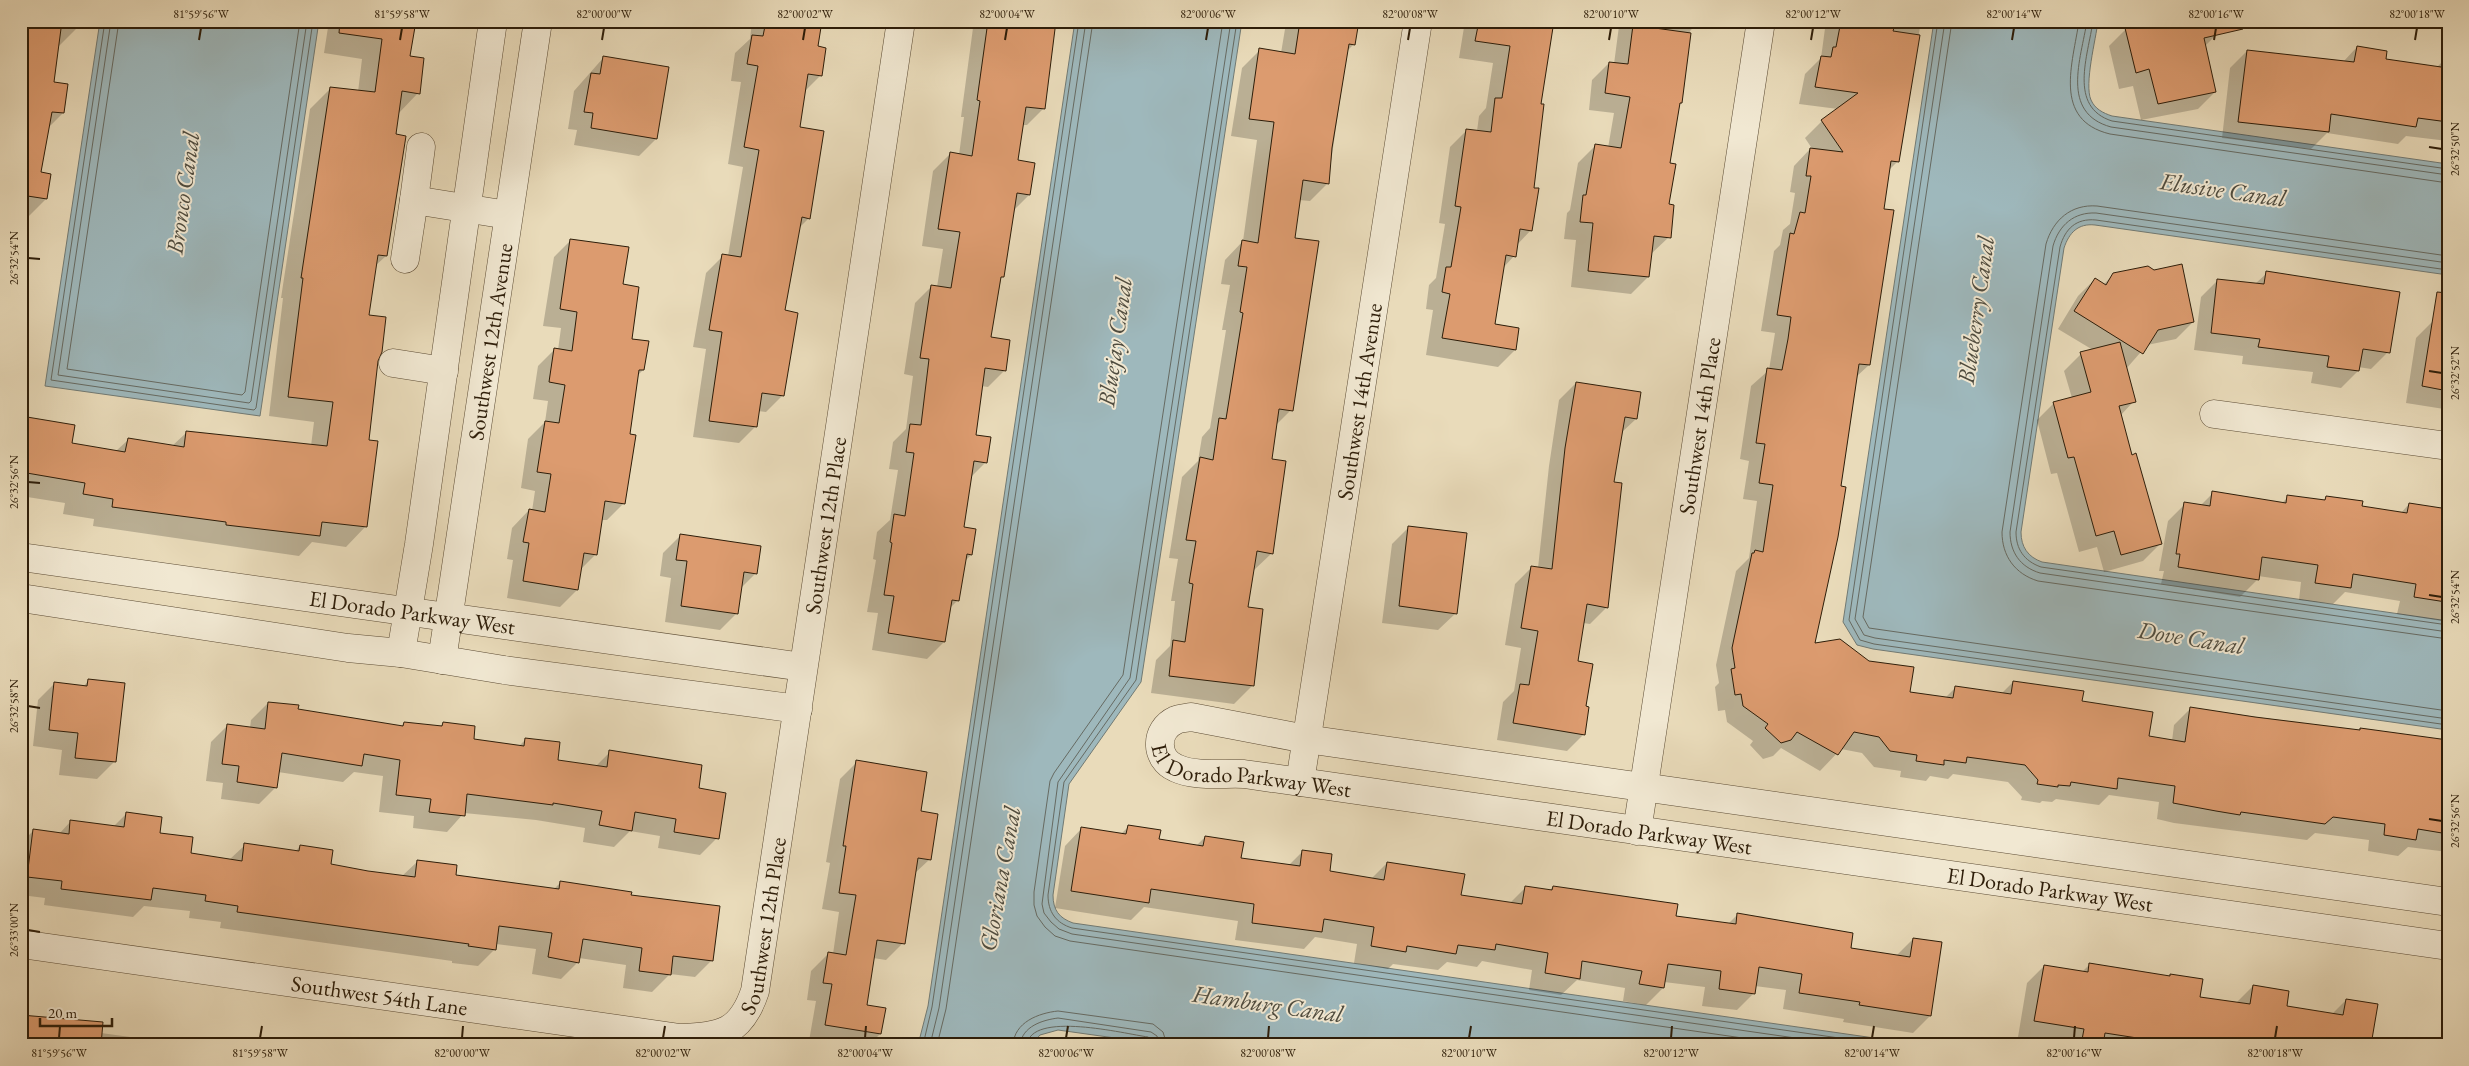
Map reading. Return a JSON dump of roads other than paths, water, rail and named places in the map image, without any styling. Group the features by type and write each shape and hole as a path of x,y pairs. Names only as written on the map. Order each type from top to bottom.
{"street":[{"name":"Southwest 12th Avenue","path":"401,653 406,612 419,544 494,21"},
{"name":"Southwest 12th Avenue","path":"442,660 538,21"},
{"name":"Southwest 12th Place","path":"736,1025 748,1011 755,991 901,21"},
{"name":"Southwest 14th Avenue","path":"1300,782 1418,21"},
{"name":"Southwest 14th Place","path":"1636,831 1761,21"},
{"path":"405,259 422,147"},
{"path":"414,200 508,215"},
{"path":"393,363 444,371"},
{"path":"2214,414 2448,446"},
{"name":"El Dorado Parkway West","path":"21,557 803,667"},
{"name":"El Dorado Parkway West","path":"21,598 348,648 401,653 798,709"},
{"name":"El Dorado Parkway West","path":"2448,902 1306,739 1191,718 1177,719 1170,724 1161,736 1159,744 1160,754 1164,760 1176,768 1189,772 1244,774 2448,946"},
{"path":"2292,924 2298,881"},
{"name":"Southwest 54th Lane","path":"21,944 680,1038 718,1035 736,1025"}],"water":[{"name":"Bronco Canal","path":"100,21 319,21 260,416 45,386"},
{"path":"1075,21 1242,21 1141,682 1069,784 1053,895 1054,905 1058,913 1064,919 1073,923 1923,1045 1165,1045 1058,1030 1040,1035 1031,1045 918,1045 928,1006"},
{"path":"1934,21 2098,21 2089,93 2095,106 2109,115 2448,164 2448,275 2095,225 2079,227 2075,230 2064,248 2021,532 2022,542 2026,551 2042,562 2448,621 2448,730 1873,649 1857,645 1843,622"}],"water label":[{"name":"Elusive Canal","path":"2223,190"},
{"name":"Blueberry Canal","path":"1976,310"},
{"name":"Bluejay Canal","path":"1115,342"},
{"name":"Dove Canal","path":"2191,638"},
{"name":"Gloriana Canal","path":"1000,879"},
{"name":"Hamburg Canal","path":"1268,1004"}]}
